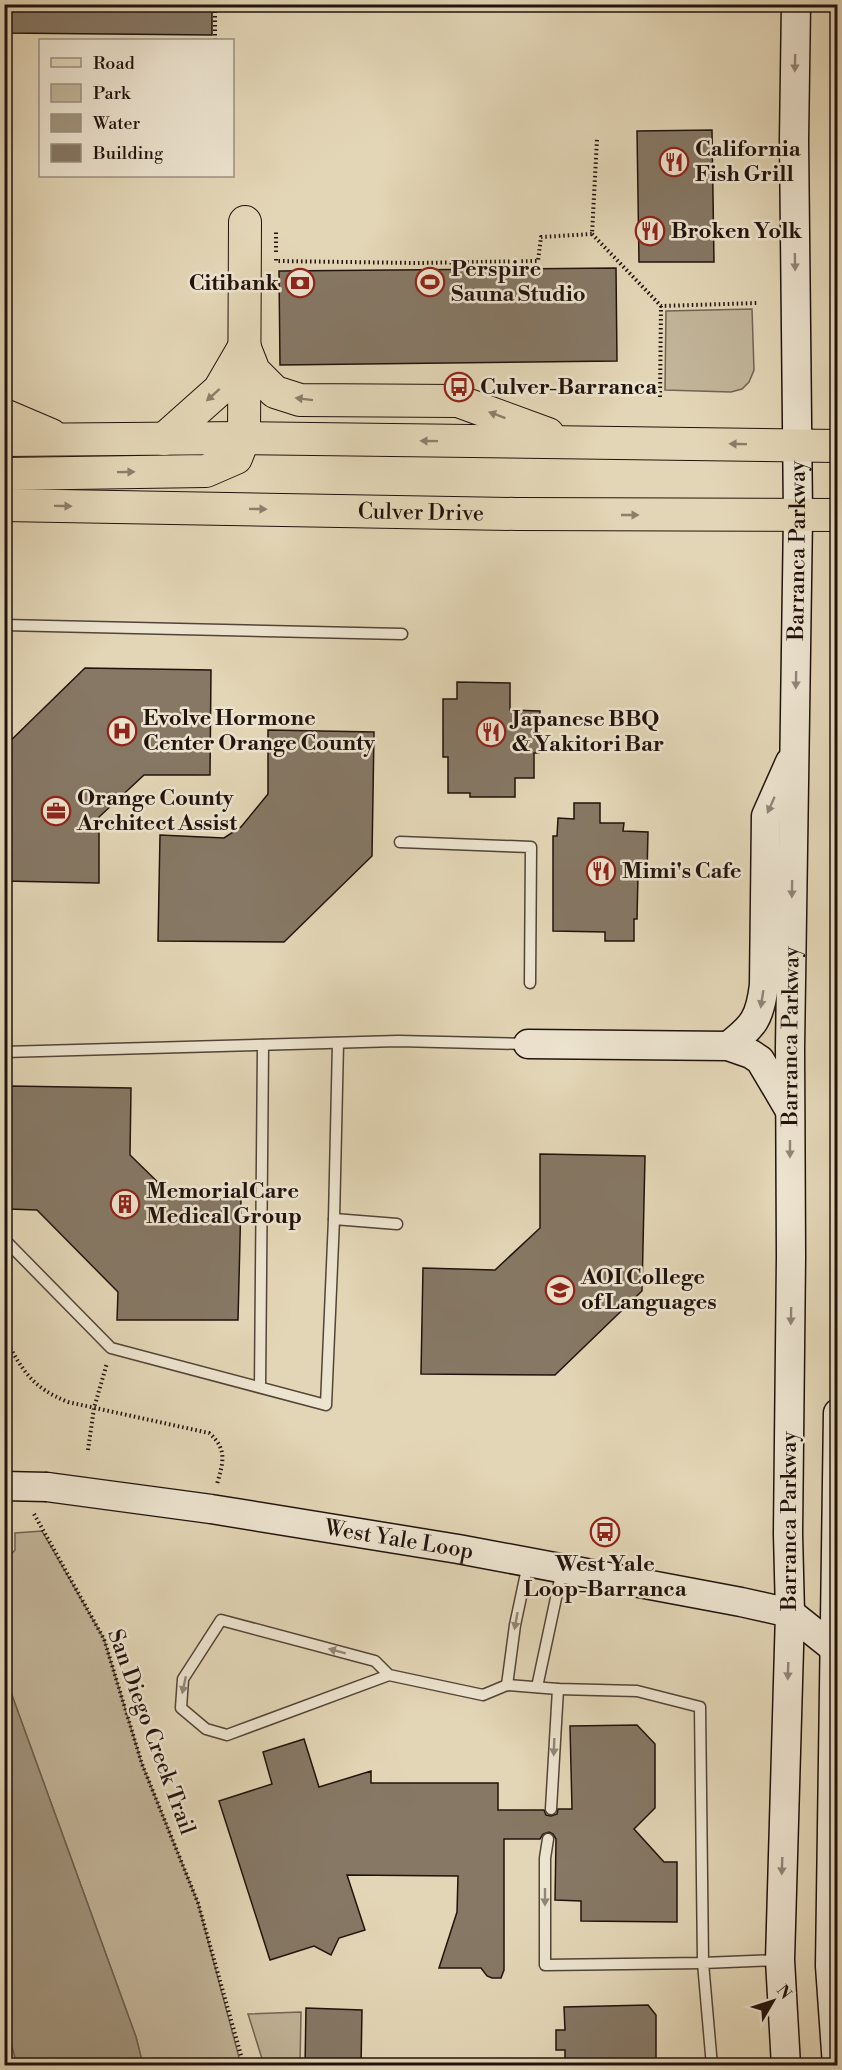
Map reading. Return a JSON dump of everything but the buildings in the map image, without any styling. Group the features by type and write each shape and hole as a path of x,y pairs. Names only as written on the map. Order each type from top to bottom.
{"main road":[{"name":"Barranca Parkway","path":"786,2066 780,1960 790,1613 788,1523 790,1111 798,516 794,140 796,4"},
{"path":"4,474 206,471 236,458 244,438 245,222"},
{"path":"245,346 254,371 268,386 275,392 300,400 458,401 571,442"},
{"path":"164,439 219,390 245,346"},
{"path":"4,415 63,440"},
{"path":"4,440 244,438 837,446"},
{"name":"Culver Drive","path":"4,505 516,514 837,515"},
{"path":"728,1046 750,1029 761,1006 764,985 766,816 794,752"},
{"path":"528,1044 728,1046 751,1054 760,1060 790,1111"},
{"name":"Barranca Parkway","path":"837,1413 836,1648 830,1966 837,2066"},
{"name":"West Yale Loop","path":"4,1486 47,1487 211,1509 458,1549 741,1602 790,1613 836,1648"},
{"name":"West Yale Loop","path":"790,1613 836,1599"}],"lane":[{"path":"4,625 402,634"},
{"path":"400,842 531,847 530,983"},
{"path":"4,1052 398,1041 528,1044"},
{"path":"4,1239 111,1348 326,1405 334,1219 338,1043"},
{"path":"260,1388 263,1045"},
{"path":"334,1219 397,1224"},
{"path":"507,1685 515,1625 528,1563"},
{"path":"537,1687 562,1570"},
{"path":"389,1675 375,1661 221,1620 183,1679 181,1708 206,1729 227,1735 389,1675 483,1695 507,1685 637,1691 700,1707 703,1963 712,2066"},
{"path":"551,1809 558,1689"},
{"path":"548,1839 545,1858 545,1965 780,1960"}],"path":[{"path":"215,4 215,39"},
{"path":"597,139 592,234 661,306 660,397"},
{"path":"276,261 417,263 538,261 541,237 592,234"},
{"path":"661,306 758,303"},
{"path":"4,1336 22,1367 40,1388 68,1402 209,1433 217,1439 221,1446 222,1464 211,1509"},
{"path":"88,1450 94,1408 105,1377"},
{"name":"San Diego Creek Trail","path":"32,1510 104,1640 142,1764 198,1903 244,2066"}],"green space":[{"path":"752,309 754,370 749,382 742,389 731,392 665,390 666,311"},
{"path":"42,1531 104,1639 142,1764 198,1903 241,2065 143,2065 136,2037 5,1676 5,1561 15,1550 15,1533"},
{"path":"301,2012 300,2065 264,2065 248,2014"},
{"path":"5,2018 17,2065 5,2065"}],"water":[{"path":"5,1676 136,2037 143,2065 17,2065 4,2018"}],"place":[{"name":"California Fish Grill","path":"674,162"},
{"name":"Broken Yolk","path":"650,231"},
{"name":"Perspire Sauna Studio","path":"430,282"},
{"name":"Citibank","path":"300,283"},
{"name":"Culver-Barranca","path":"459,387"},
{"name":"Evolve Hormone Center Orange County","path":"122,731"},
{"name":"Japanese BBQ & Yakitori Bar","path":"491,732"},
{"name":"Orange County Architect Assist","path":"56,811"},
{"name":"Mimi's Cafe","path":"601,871"},
{"name":"MemorialCare Medical Group","path":"125,1204"},
{"name":"AOI College of Languages","path":"560,1290"},
{"name":"West Yale Loop-Barranca","path":"605,1532"}]}
